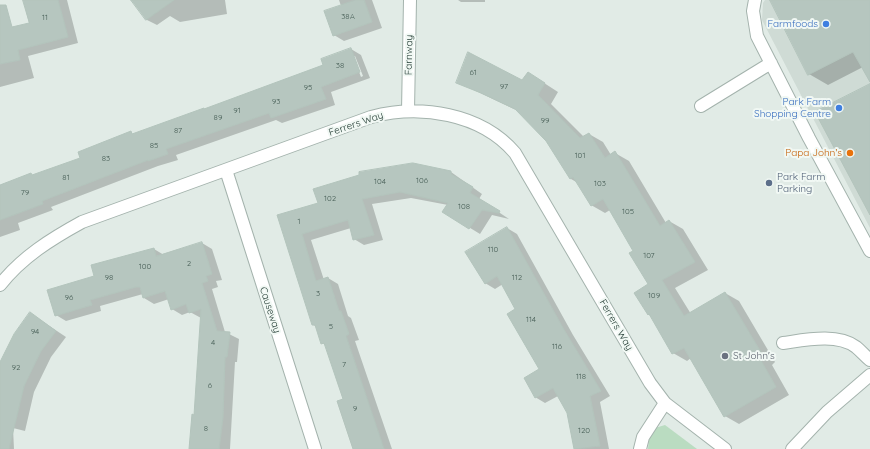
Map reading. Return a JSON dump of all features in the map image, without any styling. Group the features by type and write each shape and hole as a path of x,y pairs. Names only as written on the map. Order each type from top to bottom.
{"street":[{"name":"Farnway","path":"408,111 410,0"},
{"path":"755,0 753,11 757,36 870,251"},
{"path":"701,106 771,63"},
{"name":"Ferrers Way","path":"0,285 22,261 44,244 82,222 371,117 408,111 439,113 459,118 498,136 508,144 543,198 650,383 665,403 725,449"},
{"name":"Causeway","path":"226,170 315,449"},
{"path":"783,343 810,339 838,340 855,346 870,360"},
{"path":"792,449 827,412 870,375"},
{"path":"640,449 643,437 665,403"}],"shaded area":[{"name":"Park Farm Shopping Centre","path":"765,0 870,0 870,228 762,20 763,3"}],"green space":[{"path":"665,425 697,449 648,449 649,440 655,428"}],"building":[{"path":"23,0 58,0 68,37 18,50 20,60 0,64 0,5 6,5 12,27 29,23"},
{"path":"131,0 174,0 146,20"},
{"path":"356,0 364,0 372,22 333,36 324,11"},
{"name":"Farmfoods","path":"770,0 870,0 870,82 853,52 808,75"},
{"path":"351,48 360,72 321,87 326,99 271,118 269,113 166,149 168,154 148,160 42,201 43,204 0,220 0,185 31,173 32,175 80,158 78,152 131,131 132,134 323,65 321,59"},
{"path":"468,52 522,80 528,72 545,83 538,95 580,138 589,133 605,158 615,151 660,226 669,220 695,262 662,280 684,316 725,292 762,354 759,357 776,387 724,417 684,348 672,354 649,314 648,315 634,293 648,284 629,253 633,251 603,199 591,206 573,177 570,179 546,141 515,109 456,83"},
{"path":"870,84 870,215 815,112"},
{"path":"413,163 451,171 451,174 473,187 470,193 500,211 499,213 482,210 469,229 442,212 448,203 400,192 362,199 374,235 353,240 348,220 302,234 316,281 328,277 339,311 341,311 349,334 346,336 384,449 353,449 337,401 343,399 324,343 321,344 315,325 312,325 277,215 318,203 313,189 359,175 359,172"},
{"path":"507,227 563,328 601,391 590,396 600,446 574,449 567,413 553,388 535,398 524,378 539,369 507,314 515,309 497,276 485,284 465,252"},
{"path":"202,242 212,274 206,276 208,281 202,283 217,331 230,332 227,357 225,357 223,417 219,449 189,449 192,414 194,415 201,309 189,313 186,304 171,310 165,291 143,298 140,287 136,287 90,300 92,305 55,316 47,290 94,276 91,265 154,248 156,256"},
{"path":"30,312 56,331 41,351 24,386 9,449 0,449 0,362 14,334"}],"place":[{"name":"Farmfoods","path":"826,24"},
{"name":"Park Farm Shopping Centre","path":"839,108"},
{"name":"Papa John's","path":"850,153"},
{"name":"Park Farm Parking","path":"769,183"},
{"name":"St John's","path":"725,356"}]}
